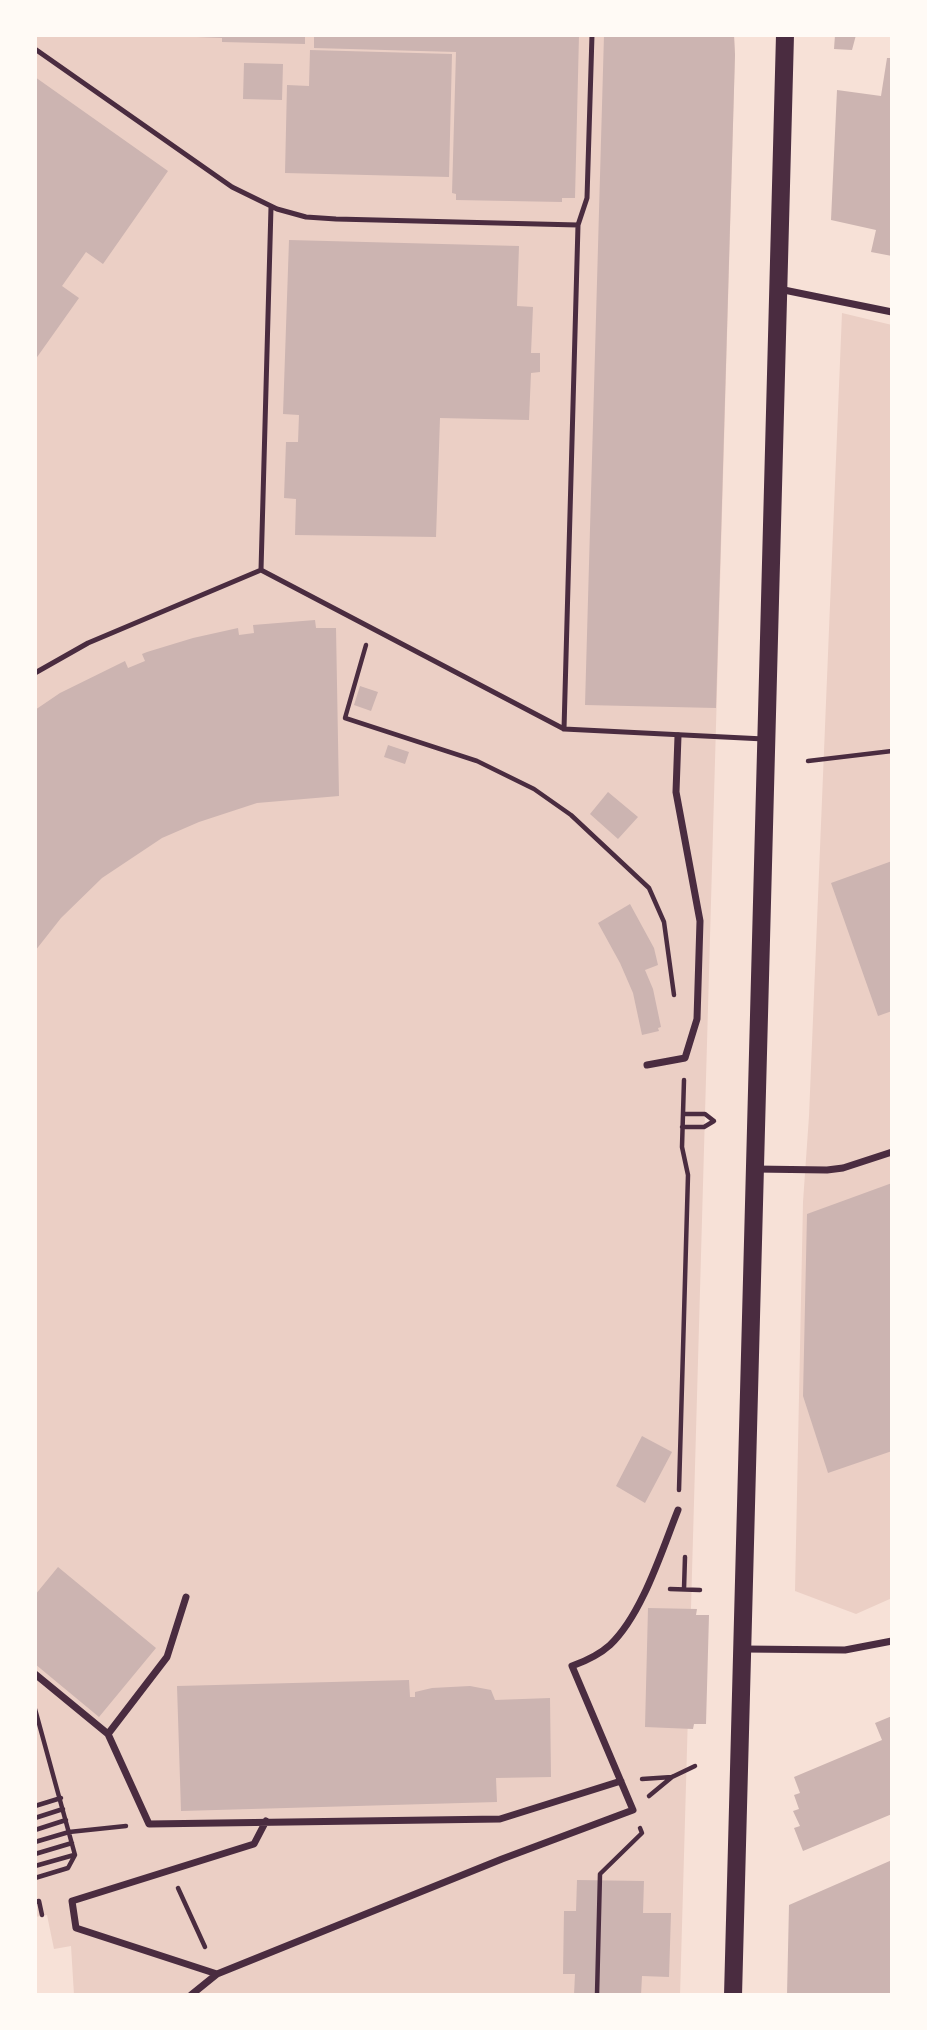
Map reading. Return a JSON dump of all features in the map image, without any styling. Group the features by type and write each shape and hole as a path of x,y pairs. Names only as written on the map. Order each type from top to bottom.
{"main road":[{"path":"733,1995 785,35"}],"street":[{"path":"778,289 892,312"},
{"path":"647,1065 685,1058 697,1019 700,921 676,792 678,736"},
{"path":"754,1169 827,1170 843,1168 892,1152"},
{"path":"191,1995 217,1973 489,1864 633,1810 572,1666 595,1656 610,1645 622,1631 651,1579 678,1510"},
{"path":"108,1734 167,1657 186,1597"},
{"path":"744,1649 845,1650 892,1641"},
{"path":"35,1674 108,1734 149,1824 500,1819 621,1781"},
{"path":"217,1973 76,1927 72,1901 254,1844 266,1821"}],"lane":[{"path":"564,729 578,225 587,198 592,35"},
{"path":"35,49 232,187 271,207 306,217 336,219 578,225"},
{"path":"261,570 271,207"},
{"path":"35,673 88,643 261,570"},
{"path":"261,570 564,729 765,740"}],"path":[{"path":"360,663 345,718 477,761 534,789 599,839 649,888 664,922 667,944"},
{"path":"808,761 892,751"},
{"path":"678,1510 688,1175 682,1147 685,1058"},
{"path":"682,1127 704,1127 714,1121 705,1114 683,1114"},
{"path":"676,1589 700,1590"},
{"path":"35,1709 75,1855 68,1868 35,1878"},
{"path":"621,1781 671,1777 695,1766"},
{"path":"35,1806 61,1798"},
{"path":"35,1818 63,1809"},
{"path":"35,1830 66,1821"},
{"path":"35,1842 69,1832 149,1824"},
{"path":"597,1995 600,1874 642,1833 640,1829"},
{"path":"35,1854 72,1843"},
{"path":"35,1866 75,1855"},
{"path":"175,1883 194,1924"},
{"path":"35,1902 39,1901 42,1915"}],"shaded area":[{"path":"35,35 734,35 680,1995 74,1995 71,1946 54,1949 47,1915 35,1917"},
{"path":"842,313 892,325 892,1598 856,1614 795,1591 803,1202 809,1116"}],"building":[{"path":"197,35 305,35 305,44 222,42 222,38"},
{"path":"314,35 579,35 575,198 562,198 562,202 456,200 456,194 452,193 456,52 314,48"},
{"path":"604,35 734,35 716,708 585,705"},
{"path":"835,35 856,35 852,50 834,49"},
{"path":"310,50 452,54 449,177 285,173 287,85 309,86"},
{"path":"887,58 892,58 892,256 871,252 876,230 831,220 837,90 881,96"},
{"path":"244,63 283,64 282,100 243,99"},
{"path":"35,77 168,171 103,264 86,252 62,286 79,298 35,360"},
{"path":"289,240 519,246 517,306 533,307 531,353 540,353 540,372 531,373 529,420 440,418 436,537 295,535 296,499 284,498 286,442 298,442 299,415 283,414"},
{"path":"315,620 316,628 336,628 339,796 257,803 199,822 162,838 102,878 61,918 35,951 35,710 60,693 125,661 128,668 145,661 142,654 147,652 238,628 239,635 254,633 253,625"},
{"path":"360,686 378,692 371,711 354,705"},
{"path":"388,745 409,752 405,764 384,757"},
{"path":"608,792 638,817 618,839 590,814"},
{"path":"892,861 892,1011 878,1016 831,883"},
{"path":"630,904 654,948 658,965 645,970 653,989 661,1027 658,1028 659,1031 642,1035 633,993 598,923"},
{"path":"892,1183 892,1451 828,1473 803,1396 807,1214"},
{"path":"642,1436 672,1452 645,1503 616,1486"},
{"path":"58,1567 156,1648 99,1717 35,1664 35,1595"},
{"path":"648,1608 697,1609 696,1615 709,1615 706,1724 694,1724 693,1729 645,1727"},
{"path":"409,1680 410,1697 415,1697 415,1692 432,1688 470,1686 491,1690 495,1700 550,1698 551,1777 496,1778 497,1802 181,1811 177,1686"},
{"path":"892,1716 892,1814 803,1851 794,1828 800,1826 793,1811 799,1809 794,1795 800,1793 794,1777 882,1740 875,1723"},
{"path":"892,1860 892,1995 787,1995 789,1905"},
{"path":"577,1880 644,1881 643,1913 671,1913 669,1977 642,1976 641,1995 574,1995 575,1974 563,1974 564,1911 576,1911"}]}
